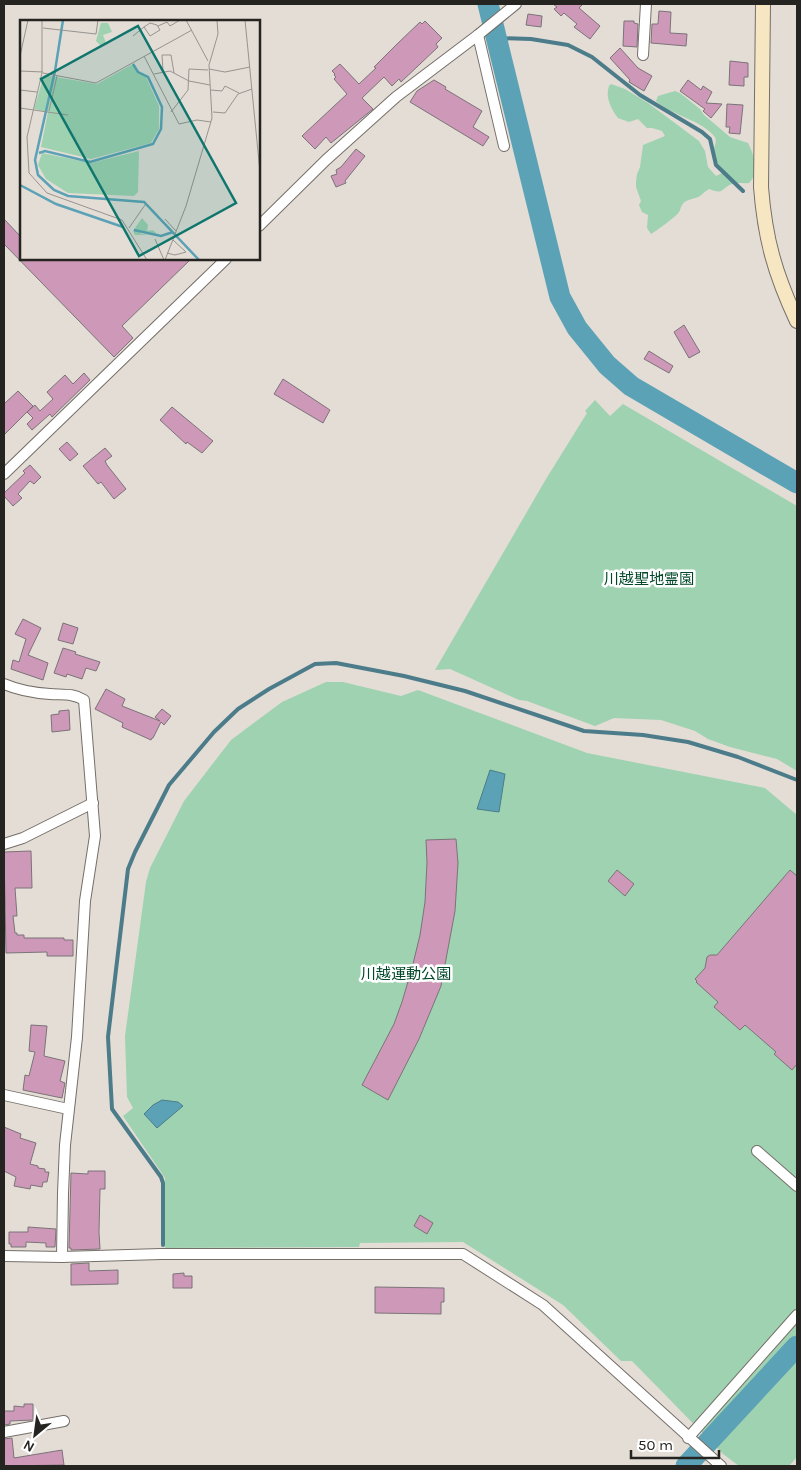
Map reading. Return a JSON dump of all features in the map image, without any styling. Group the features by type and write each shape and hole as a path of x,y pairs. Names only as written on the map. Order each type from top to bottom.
{"street":[{"path":"260,225 326,160 396,97 480,34 516,4"},
{"path":"643,55 646,4"},
{"path":"763,4 761,85 761,187 763,217 768,245 782,289 797,321"},
{"path":"480,34 504,146"},
{"path":"4,474 225,260"},
{"path":"4,684 16,689 49,694 75,695 84,700 95,836 85,901 77,1036 68,1109 62,1193 62,1257"},
{"path":"4,844 24,838 92,804"},
{"path":"4,1095 68,1109"},
{"path":"757,1151 797,1186"},
{"path":"4,1256 463,1254 543,1304 717,1463"},
{"path":"691,1440 797,1315"},
{"path":"4,1432 64,1421"}],"green space":[{"path":"611,84 625,89 648,103 699,141 705,151 708,167 716,176 722,173 715,154 716,141 714,136 702,126 662,106 656,101 658,96 675,91 680,93 730,137 748,143 755,163 752,179 749,183 732,184 720,191 709,189 698,197 686,201 678,214 651,234 647,228 648,215 642,212 639,205 641,201 636,187 637,174 640,167 643,145 665,136 662,131 647,128 638,119 629,122 618,118 608,99 608,90"},
{"name":"川越聖地霊園","path":"595,400 610,416 623,404 797,506 797,771 777,759 730,747 708,739 695,731 661,720 614,718 595,726 527,701 519,700 450,669 435,670 546,479 587,413 585,411"},
{"name":"川越運動公園","path":"326,682 343,682 401,696 418,690 587,753 765,788 797,815 797,1457 789,1466 739,1466 723,1454 632,1361 621,1361 563,1305 463,1242 360,1243 359,1247 165,1248 165,1178 123,1116 133,1108 127,1097 125,1036 146,882 150,868 184,801 231,740 282,702"}],"water":[{"path":"490,770 505,774 499,812 477,809"},
{"path":"162,1100 178,1102 183,1106 157,1128 144,1114 153,1105"}],"building":[{"path":"553,4 583,4 579,8 600,26 590,39 574,27 577,24 564,13 561,16 554,9 557,7"},
{"path":"659,11 671,12 670,33 687,34 686,46 651,43 652,24 658,24"},
{"path":"528,14 542,16 541,27 526,25"},
{"path":"425,21 442,38 436,44 438,47 401,82 399,79 392,86 384,77 362,98 373,109 331,143 326,137 315,149 302,136 347,94 334,79 336,77 332,71 340,64 359,84 420,22 422,24"},
{"path":"624,21 634,21 634,23 638,24 637,47 623,46"},
{"path":"620,48 638,68 652,76 644,91 629,82 630,80 610,58"},
{"path":"730,61 748,63 748,77 744,77 744,86 729,85"},
{"path":"434,80 446,87 445,89 482,111 473,127 489,137 483,146 410,102 417,91"},
{"path":"688,80 701,90 703,86 712,92 706,103 722,104 711,118 703,111 705,109 680,91"},
{"path":"727,104 743,105 740,134 729,133 730,127 726,127"},
{"path":"356,149 365,156 345,181 346,183 336,187 331,176 337,174 336,170 341,167"},
{"path":"4,219 20,236 20,260 190,260 122,326 133,338 114,357 4,244"},
{"path":"684,325 700,352 689,358 674,332"},
{"path":"649,351 673,366 669,373 644,359"},
{"path":"84,373 90,380 52,417 50,414 32,430 27,424 33,418 27,412 35,405 40,411 53,399 47,392 65,375 73,384"},
{"path":"283,379 330,410 323,423 274,394"},
{"path":"18,391 33,406 4,435 4,404"},
{"path":"172,407 213,441 202,453 187,442 186,444 160,420"},
{"path":"67,442 78,454 70,461 59,449"},
{"path":"105,448 112,456 105,461 107,465 126,489 114,499 101,482 98,484 83,466"},
{"path":"30,465 41,477 34,484 30,481 18,494 22,498 13,506 4,496 4,493 25,473 23,471"},
{"path":"23,619 41,628 28,655 48,663 43,680 11,669 13,660 19,662 26,639 15,634"},
{"path":"63,623 78,628 73,644 58,640"},
{"path":"63,648 100,662 96,671 86,668 82,679 67,674 66,677 54,673"},
{"path":"106,689 125,699 122,706 160,721 155,717 162,709 171,716 164,725 161,722 151,740 122,727 123,723 95,709"},
{"path":"69,710 70,730 52,732 51,715 59,714 59,711"},
{"path":"456,839 458,863 455,911 441,986 419,1039 388,1100 362,1085 394,1024 412,968 425,902 426,840"},
{"path":"31,851 32,888 15,888 17,916 13,916 15,933 17,935 24,935 24,938 64,938 64,940 73,940 73,956 47,956 47,952 6,953 4,852"},
{"path":"617,870 634,884 625,896 608,881"},
{"path":"790,870 797,876 797,1064 792,1070 774,1054 776,1052 745,1025 740,1030 714,1007 718,1002 695,979 705,968 707,957 717,955"},
{"path":"31,1025 47,1026 44,1056 65,1061 60,1081 65,1083 62,1098 23,1090 25,1075 29,1076 35,1052 29,1051"},
{"path":"4,1127 21,1134 20,1138 36,1143 30,1164 45,1169 45,1172 49,1172 47,1182 43,1182 42,1187 31,1185 30,1189 14,1186 16,1177 4,1171"},
{"path":"88,1171 105,1171 105,1189 100,1189 100,1249 71,1250 69,1248 71,1173 88,1174"},
{"path":"420,1215 433,1223 427,1234 414,1226"},
{"path":"28,1227 56,1229 55,1247 46,1247 46,1243 26,1242 26,1247 11,1247 11,1244 9,1244 9,1232 28,1232"},
{"path":"89,1263 89,1271 118,1270 118,1284 71,1285 71,1264"},
{"path":"184,1273 184,1276 192,1276 192,1288 173,1288 173,1274"},
{"path":"375,1287 444,1288 444,1302 441,1302 441,1314 375,1313"},
{"path":"24,1404 33,1404 33,1420 10,1421 10,1424 4,1425 4,1411 14,1411 14,1406 24,1407"},
{"path":"12,1438 14,1458 62,1450 64,1465 4,1466 4,1439"}],"waterway":[{"path":"488,4 560,297 577,328 607,365 631,386 797,483"},
{"path":"497,38 531,39 568,45 592,57 640,95 702,132 710,139 716,165 743,191"},
{"path":"163,1245 163,1183 161,1177 112,1109 108,1037 128,869 169,785 214,732 238,709 269,689 315,664 336,663 404,676 465,691 584,731 643,735 688,742 738,757 797,780"},
{"path":"686,1466 797,1346"}]}
